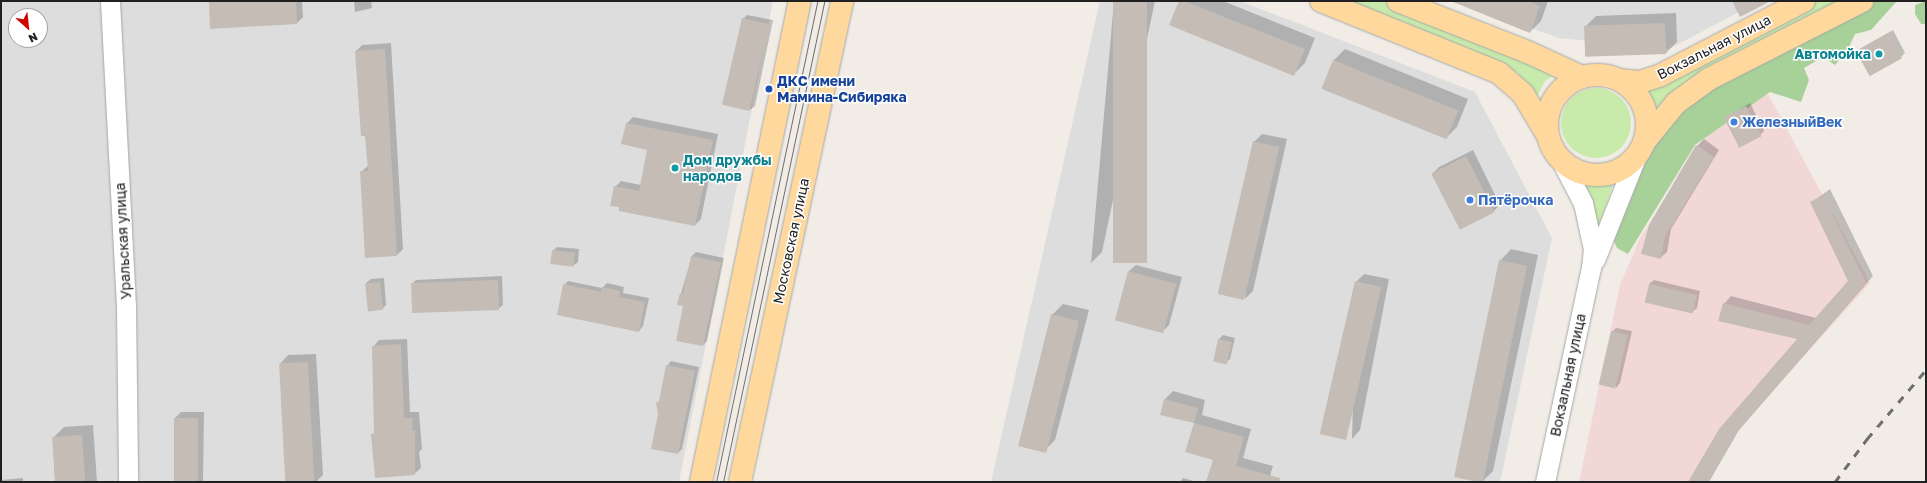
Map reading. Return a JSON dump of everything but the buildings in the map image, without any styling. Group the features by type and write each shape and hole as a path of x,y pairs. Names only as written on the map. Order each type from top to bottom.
{"main road":[{"path":"701,482 800,1"},
{"name":"Московская улица","path":"740,482 842,1"},
{"path":"1321,1 1499,73 1523,94 1560,159 1571,168 1585,173 1599,175 1614,172 1626,165 1640,148 1647,128 1646,114 1636,94 1620,80 1599,75 1582,77 1570,83 1558,93 1550,107 1547,122 1548,137"},
{"path":"1398,1 1530,53 1582,77"},
{"name":"Вокзальная улица","path":"1620,80 1640,82 1661,75 1804,1"},
{"name":"Вокзальная улица","path":"1640,148 1676,103 1709,79 1862,1"}],"street":[{"name":"Уральская улица","path":"110,1 126,307 128,482"},
{"name":"Вокзальная улица","path":"1591,268 1640,148"},
{"name":"Вокзальная улица","path":"1545,482 1591,268 1593,250 1587,214 1578,192 1560,159"}],"shaded area":[{"path":"1,1 773,1 679,482 1,482"},
{"path":"1100,1 1240,1 1475,92 1552,238 1500,482 991,482"},
{"path":"1456,1 1760,1 1669,49 1559,38"},
{"path":"1768,94 1870,283 1732,436 1704,482 1579,482 1620,285 1639,240 1699,144 1725,117"}],"green space":[{"path":"1343,1 1388,1 1554,75 1545,81 1536,99 1518,73 1501,63"},
{"path":"1815,1 1849,1 1652,118 1641,89"},
{"path":"1870,1 1897,1 1871,30 1855,34 1847,51 1835,65 1823,57 1804,68 1809,80 1801,102 1770,92 1695,145 1628,254 1617,248 1613,239 1641,163 1663,129 1708,89"},
{"path":"1926,1 1926,24 1921,24 1915,14 1915,5"},
{"path":"1596,88 1615,94 1625,104 1631,123 1625,142 1615,152 1596,158 1577,152 1567,142 1561,123 1567,104 1577,94"},
{"path":"1581,181 1593,186 1613,185 1599,226"}],"tram line":[{"path":"716,482 817,1"},
{"path":"723,482 824,1"}],"railway":[{"path":"1835,482 1867,439 1926,370"}],"place":[{"name":"Автомойка","path":"1879,54"},
{"name":"ДКС имени Мамина-Сибиряка","path":"769,89"},
{"name":"ЖелезныйВек","path":"1734,122"},
{"name":"Дом дружбы народов","path":"675,168"},
{"name":"Пятёрочка","path":"1470,200"}]}
